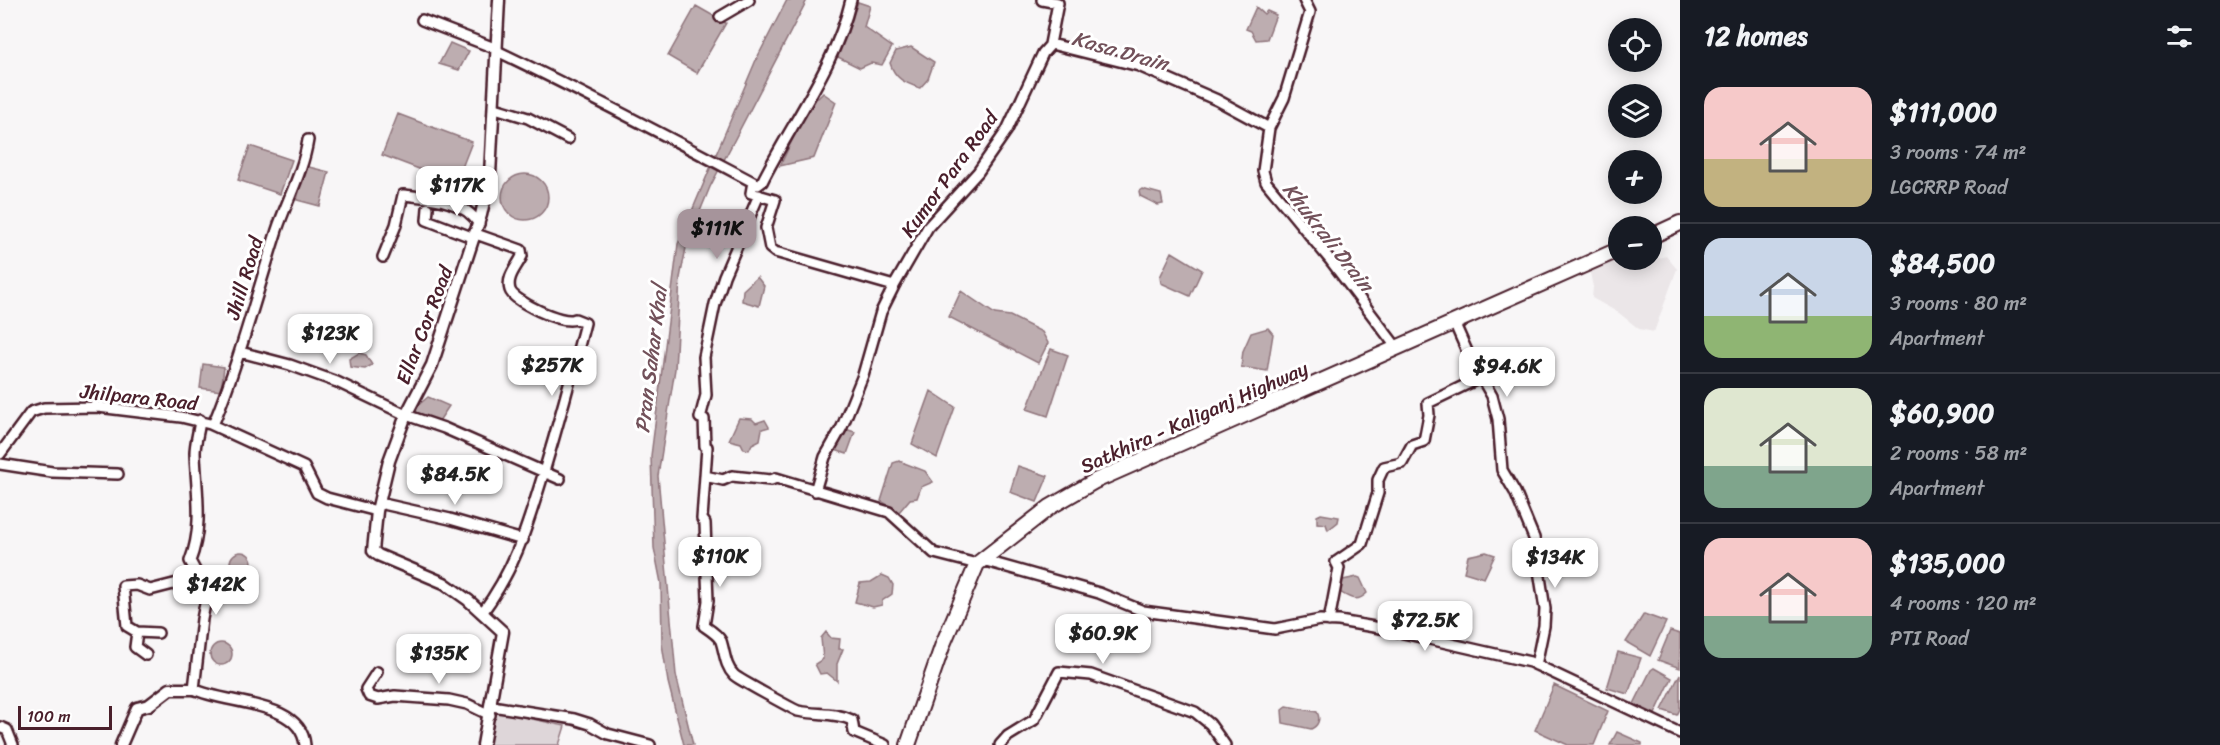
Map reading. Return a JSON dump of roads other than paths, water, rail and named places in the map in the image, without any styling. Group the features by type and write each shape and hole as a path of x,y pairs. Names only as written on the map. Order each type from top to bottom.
{"highway":[{"path":"1662,231 1680,223"},
{"name":"Satkhira - Kaliganj Highway","path":"908,745 940,653 977,564 1050,507 1095,481 1608,254"}],"main road":[{"name":"Ellar Cor Road","path":"482,614 468,600 444,583 373,551 378,507 389,460 406,415 432,365 476,232 490,175 499,0"},
{"path":"482,614 503,632 504,637 483,745"},
{"path":"121,745 137,708 149,705 170,689 194,689"}],"street":[{"path":"720,17 749,0"},
{"path":"422,20 497,50 617,109 758,185 762,182 822,76 847,15 850,0"},
{"path":"1042,0 1058,3 1050,44 1139,66 1217,100 1269,128"},
{"path":"1304,0 1310,12 1284,98 1269,128 1263,171 1266,182 1331,261 1397,348"},
{"name":"Kumor Para Road","path":"815,491 825,457 842,427 863,375 880,312 928,227 978,172 1007,130 1042,53 1050,44"},
{"path":"495,108 528,118 568,139"},
{"name":"Jhill Road","path":"213,425 240,352 289,194 304,163 308,140"},
{"path":"753,182 751,193 774,200 766,228 770,248 775,252 894,286"},
{"path":"383,257 396,225 403,195 442,199 472,213 476,232"},
{"path":"759,195 724,276 704,357 706,395 700,418 704,419 706,426 702,519 705,523 708,601 704,626 720,639 727,665 733,675 796,710 820,715 829,713 852,720 855,732 885,745"},
{"path":"428,208 427,220 476,232 520,250 522,256 509,278 510,291 515,298 550,317 570,321 575,319 585,323 559,426 523,540 501,589 482,614"},
{"path":"1454,322 1470,358 1492,396 1498,419 1502,470 1526,515 1534,538 1545,609 1536,665"},
{"path":"240,352 290,365 337,382 406,415 444,428 560,479"},
{"path":"1329,621 1340,568 1336,562 1362,544 1378,493 1378,480 1384,466 1402,463 1412,445 1424,441 1430,415 1428,403 1482,377"},
{"name":"Jhilpara Road","path":"0,454 31,412 44,408 98,407 200,420 304,467 317,493 378,507 450,519 523,540"},
{"path":"200,420 195,456 200,513 196,544 190,561 209,584"},
{"path":"0,464 52,472 118,474"},
{"path":"705,476 723,480 732,476 771,480 776,478 889,512 934,553 977,564 986,561 1099,594 1143,611 1275,629 1329,621 1386,629 1536,665 1680,733"},
{"path":"188,560 194,543 197,512"},
{"path":"241,574 228,582 214,579 209,584 202,619 194,689 232,702 254,704 276,711 292,720 304,735 305,745"},
{"path":"158,633 137,632 127,626 123,586 137,585 150,591 201,577"},
{"path":"137,632 135,647 146,655"},
{"path":"377,672 366,689 373,698 395,696 450,700 491,711 574,719 618,738 650,745"},
{"path":"1000,745 1008,736 1034,720 1059,672 1091,675 1195,712 1210,724 1225,745"},
{"path":"0,727 7,730 13,745"}],"water label":[{"name":"Kasa Drain","path":"1120,51"},
{"name":"Khukrali Drain","path":"1328,237"},
{"name":"Pran Sahar Khal","path":"651,359"}]}
